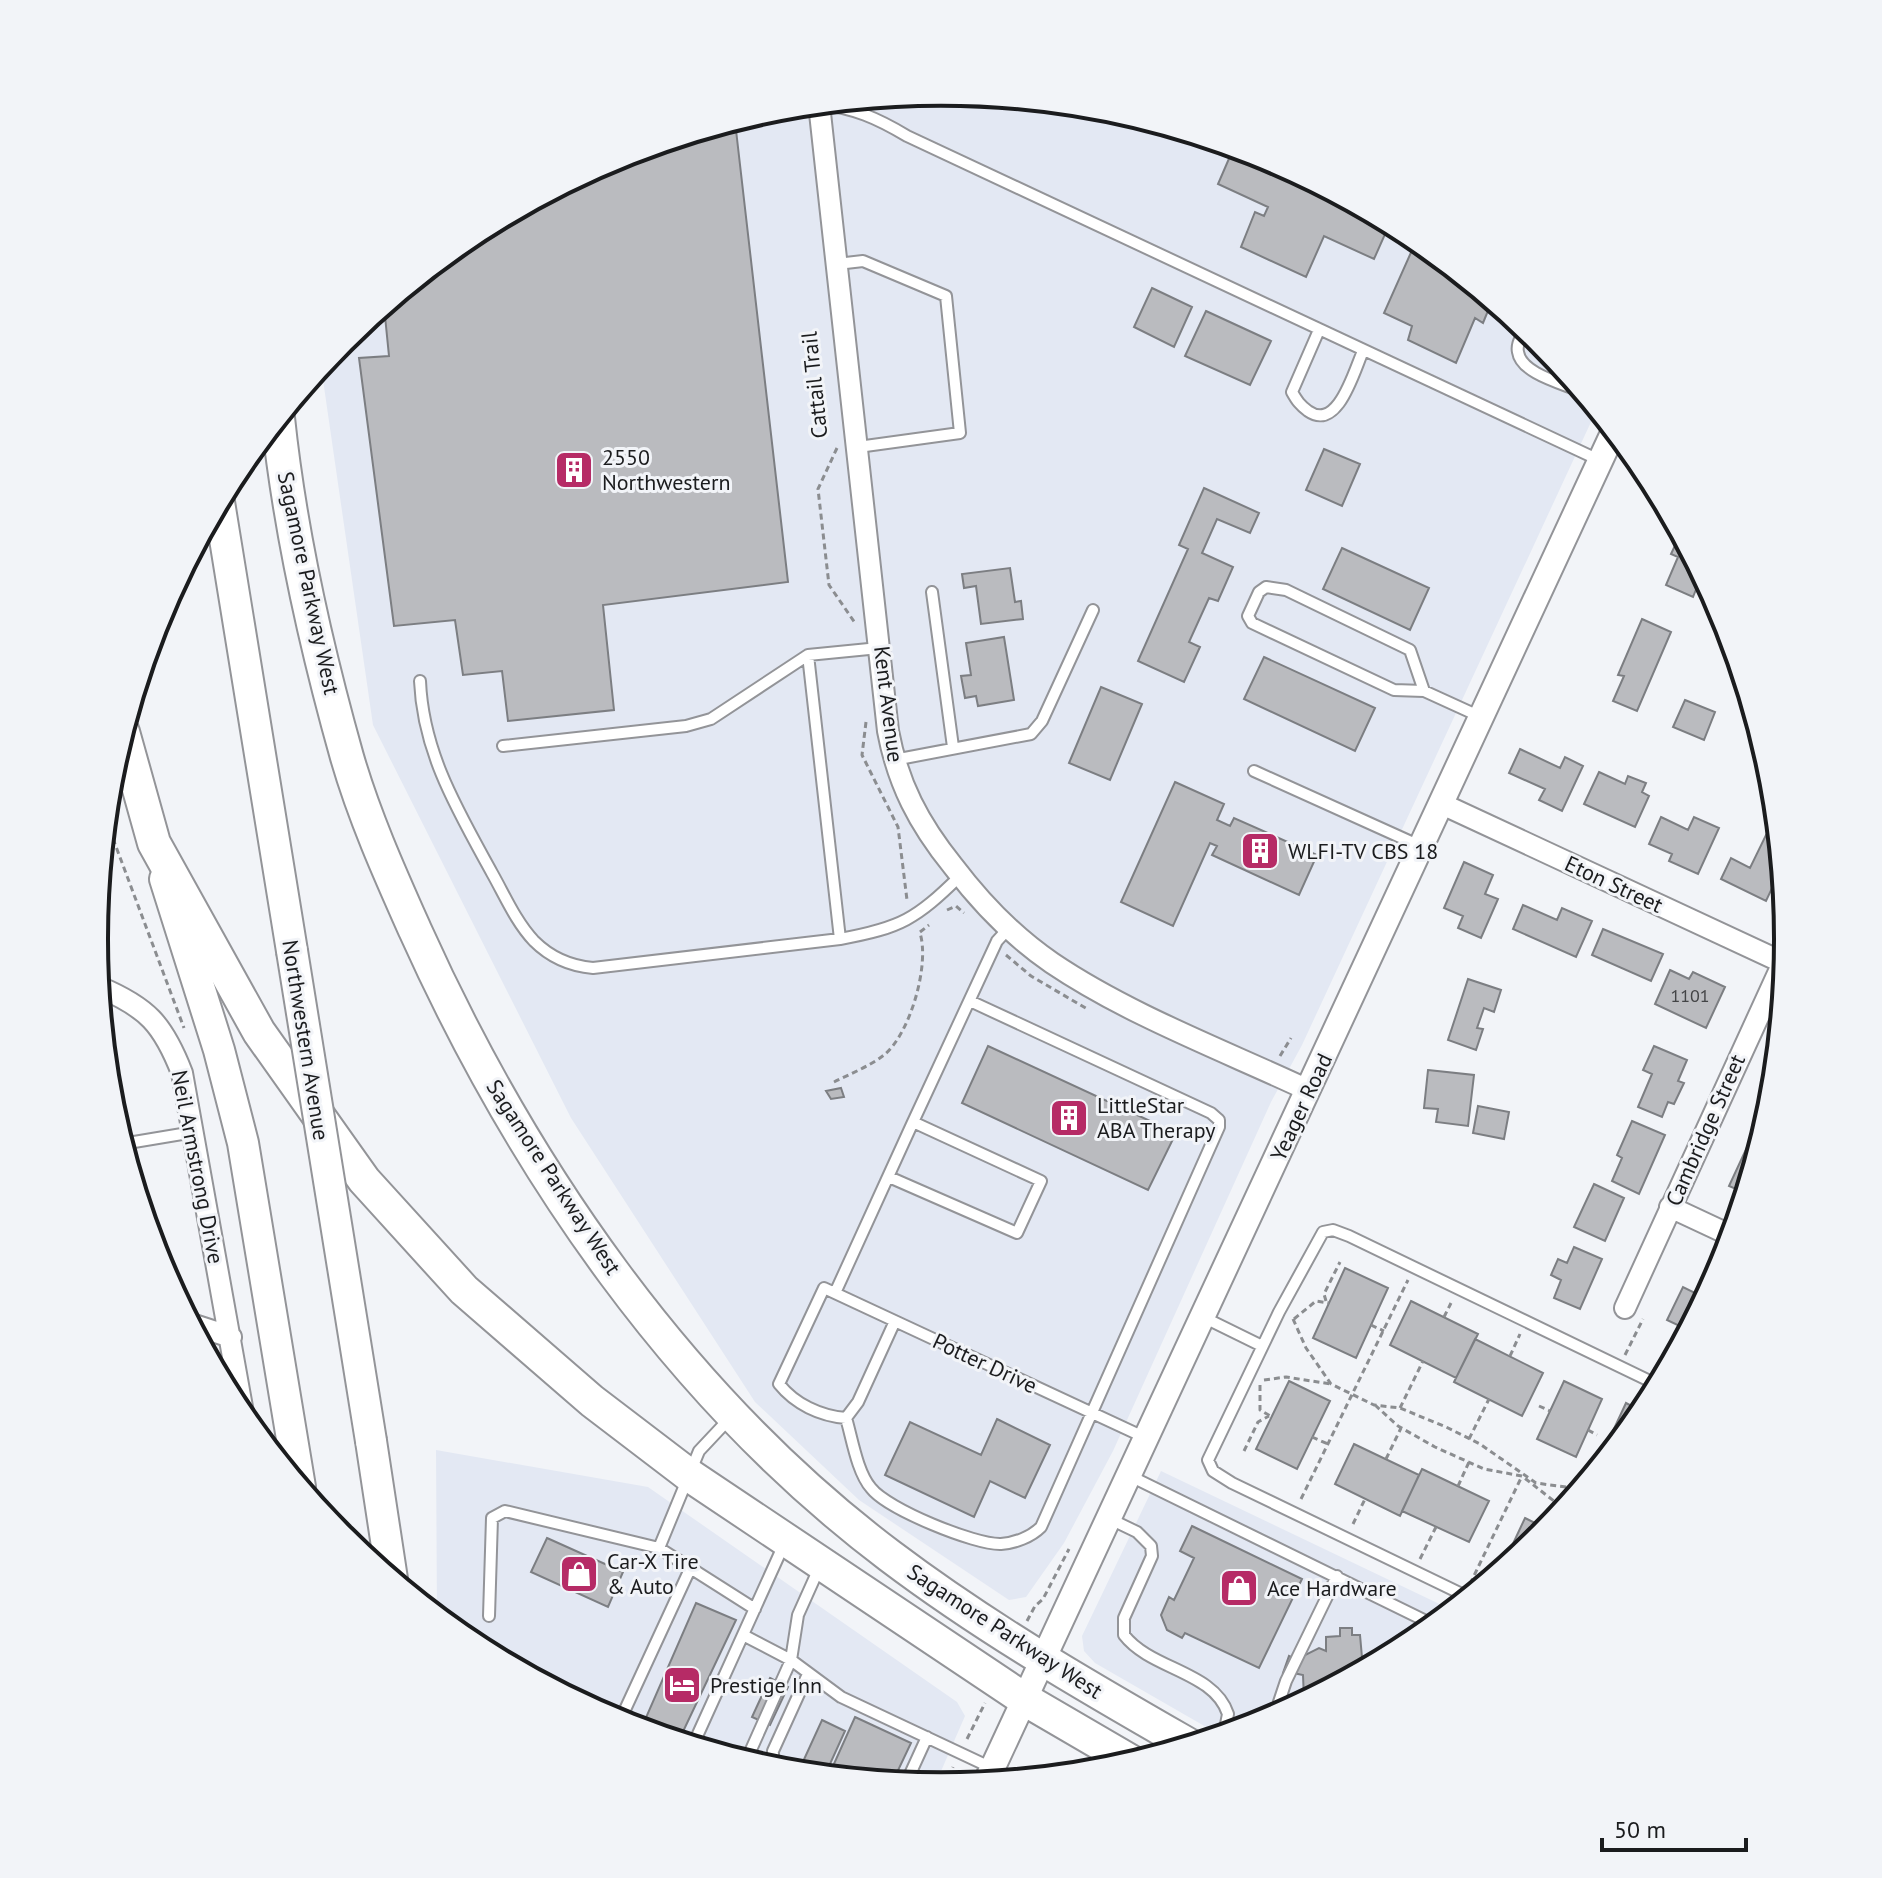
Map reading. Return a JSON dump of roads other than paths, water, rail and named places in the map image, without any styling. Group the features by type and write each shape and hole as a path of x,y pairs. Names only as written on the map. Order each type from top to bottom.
{"highway":[{"name":"Sagamore Parkway West","path":"280,432 308,596 348,760 390,874 457,1024 574,1217 634,1300 734,1413 804,1483 888,1555 1042,1660 1177,1738"},
{"name":"Sagamore Parkway West","path":"129,754 154,843 259,1032 364,1180 464,1290 592,1401 689,1475 1024,1699 1117,1753"}],"main road":[{"name":"Northwestern Avenue","path":"222,519 390,1563"},
{"path":"154,843 219,1050 243,1143 296,1466"}],"street":[{"name":"Kent Avenue","path":"820,115 894,760 925,831 1008,929 1052,963 1100,992 1308,1090"},
{"name":"Yeager Road","path":"991,1770 1609,442"},
{"name":"Eton Street","path":"1442,804 1773,955"},
{"name":"Cambridge Street","path":"1625,1308 1772,985"},
{"name":"Neil Armstrong Drive","path":"110,992 132,1001 152,1018 171,1045 182,1073 239,1387"},
{"path":"1670,1207 1721,1231"},
{"path":"206,1329 231,1337"}],"lane":[{"path":"860,110 907,136 1601,461"},
{"path":"837,264 863,261 946,296 960,433 858,447"},
{"path":"1319,330 1292,392 1298,403 1315,416 1328,415 1337,408 1363,351"},
{"path":"1519,340 1516,348 1519,358 1528,368 1560,382"},
{"path":"1424,691 1410,650 1286,590 1266,587 1259,592 1248,616 1252,623 1394,690 1424,691 1481,717"},
{"path":"932,592 953,747"},
{"path":"894,760 1031,734 1042,721 1093,610"},
{"path":"503,746 656,731 699,723 711,719 808,655 881,647"},
{"path":"808,655 840,939"},
{"path":"420,681 421,717 442,781 519,923 552,955 573,967 593,968 877,932 914,918 960,876"},
{"path":"1254,771 1422,847"},
{"path":"835,1293 997,941 1008,929"},
{"path":"895,1321 858,1402 846,1418 869,1487 883,1500 973,1540 1004,1544 1028,1537 1041,1527 1219,1127 1219,1120 970,1001"},
{"path":"889,1177 1017,1233 1041,1181 913,1122"},
{"path":"133,1142 194,1132"},
{"path":"1458,1592 1232,1483 1213,1471 1208,1460 1279,1312 1323,1232 1333,1230 1349,1236 1647,1380"},
{"name":"Potter Drive","path":"846,1418 827,1417 790,1397 779,1384 824,1288 1146,1438"},
{"path":"1203,1317 1262,1346"},
{"path":"659,1548 704,1444 734,1413"},
{"path":"1128,1475 1422,1619"},
{"path":"489,1616 492,1518 498,1512 515,1511 659,1548 755,1609"},
{"path":"1108,1518 1137,1532 1151,1546 1152,1556 1124,1618 1124,1635 1138,1651 1221,1697 1228,1714 1227,1721"},
{"path":"697,1735 786,1541"},
{"path":"751,1750 791,1660 798,1615 821,1564"},
{"path":"625,1710 690,1569"},
{"path":"1280,1700 1337,1576"},
{"path":"743,1635 791,1660 841,1697 927,1737 982,1770"},
{"path":"773,1755 808,1674"},
{"path":"912,1771 927,1737"}],"place":[{"name":"2550 Northwestern","path":"574,470"},
{"name":"WLFI-TV CBS 18","path":"1260,851"},
{"name":"LittleStar ABA Therapy","path":"1069,1118"},
{"name":"Car-X Tire & Auto","path":"579,1574"},
{"name":"Ace Hardware","path":"1239,1588"},
{"name":"Prestige Inn","path":"682,1685"}]}
